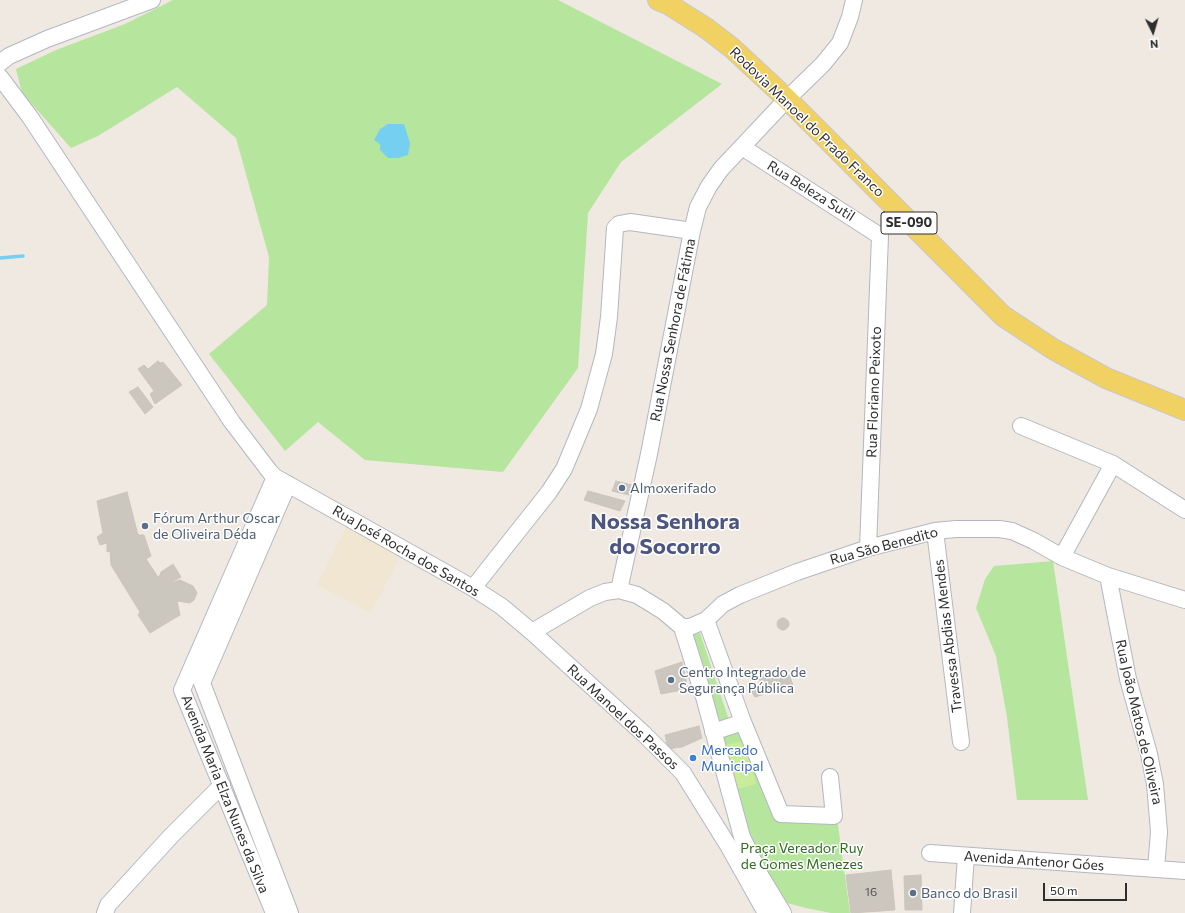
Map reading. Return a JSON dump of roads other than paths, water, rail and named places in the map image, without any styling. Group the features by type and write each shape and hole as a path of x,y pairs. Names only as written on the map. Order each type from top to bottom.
{"main road":[{"name":"Rodovia Manoel do Prado Franco","path":"658,0 693,20 722,40 787,99 1003,316 1053,349 1106,378 1185,410"}],"street":[{"path":"0,63 9,56 48,39 152,0"},
{"name":"Rua Nossa Senhora de Fátima","path":"619,590 649,454 692,230 698,207 709,186 742,147 787,99 823,64 840,43 850,17 854,0"},
{"path":"0,77 30,117 232,422 281,480"},
{"name":"Rua Beleza Sutil","path":"742,147 880,236"},
{"path":"473,588 549,492 564,469 589,409 604,354 610,317 616,228 619,224 630,222 692,230"},
{"name":"Rua Floriano Peixoto","path":"868,548 880,236"},
{"path":"1021,426 1113,464 1185,510"},
{"path":"1062,557 1113,464"},
{"name":"Rua José Rocha dos Santos","path":"281,480 473,588 501,606 532,632"},
{"name":"Avenida Maria Elza Nunes da Silva","path":"274,913 182,690 281,480"},
{"name":"Avenida Maria Elza Nunes da Silva","path":"281,480 202,683 290,913"},
{"name":"Rua São Benedito","path":"682,627 690,626 706,620 723,604 740,595 797,572 868,548 935,531 978,529 1012,532 1034,540 1062,557 1108,576 1184,599"},
{"name":"Travessa Abdias Mendes","path":"935,531 960,742"},
{"name":"Rua João Matos de Oliveira","path":"1108,576 1128,679 1149,754 1155,784 1159,832 1156,869"},
{"path":"532,632 590,598 605,592 619,590 637,596 663,611 682,627 742,837 760,875 783,913"},
{"path":"706,620 743,722 781,814 834,816 830,777"},
{"name":"Rua Manoel dos Passos","path":"532,632 644,734 683,773 729,847 766,913"},
{"path":"713,732 743,722"},
{"path":"105,913 108,905 171,836 222,785"},
{"name":"Avenida Antenor Góes","path":"930,853 1185,871"},
{"path":"962,913 966,856"}],"water":[{"path":"388,124 404,124 410,143 408,155 398,158 388,158 380,150 380,144 374,140 380,129"}],"waterway":[{"path":"0,258 23,256"}],"place":[{"name":"Almoxerifado","path":"622,488"},
{"name":"Fórum Arthur Oscar de Oliveira Déda","path":"145,526"},
{"name":"Centro Integrado de Segurança Pública","path":"671,680"},
{"name":"Mercado Municipal","path":"693,758"},
{"name":"Banco do Brasil","path":"913,893"}],"district":[{"name":"Nossa Senhora do Socorro","path":"665,534"}],"park label":[{"name":"Praça Vereador Ruy de Gomes Menezes","path":"802,856"}]}
